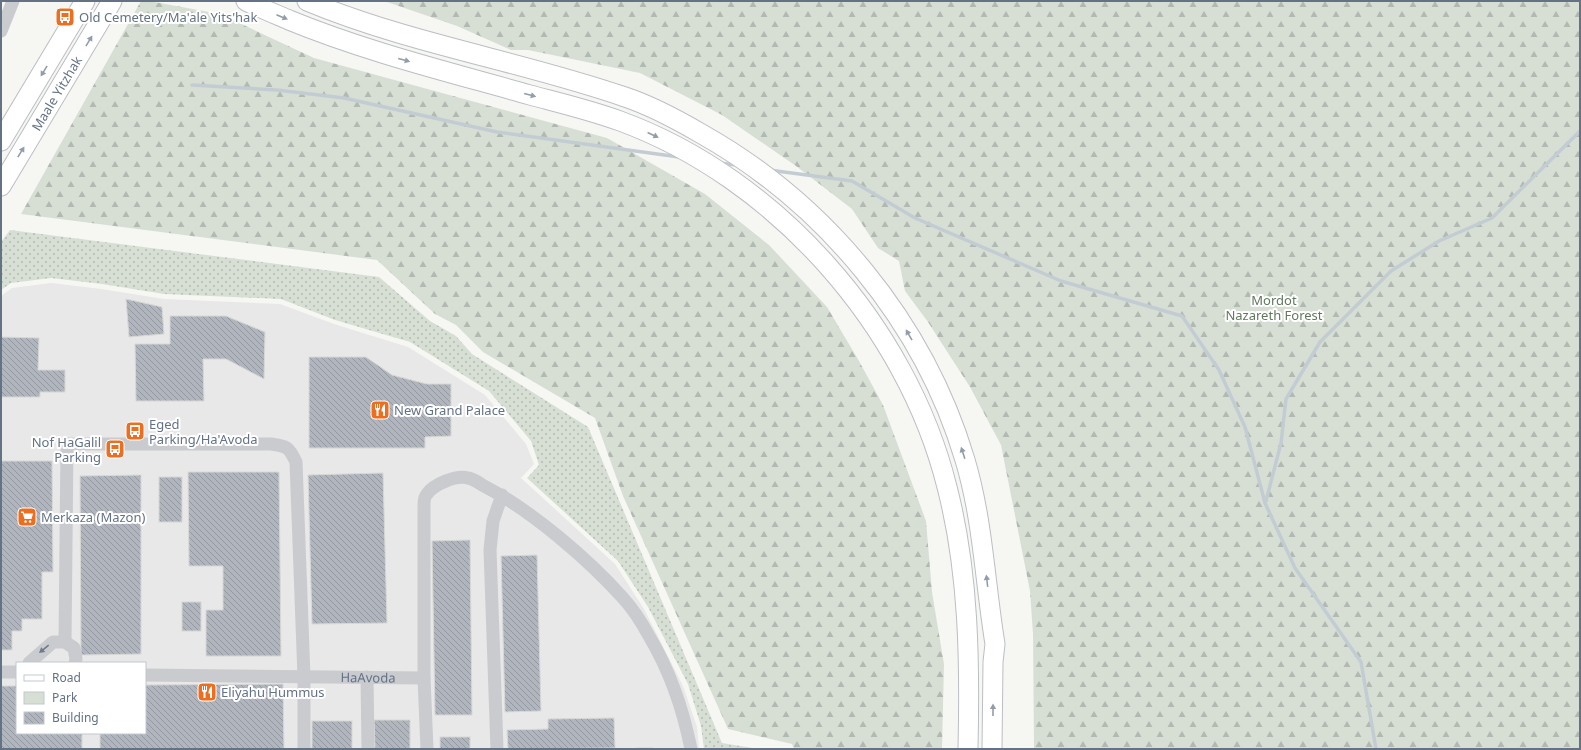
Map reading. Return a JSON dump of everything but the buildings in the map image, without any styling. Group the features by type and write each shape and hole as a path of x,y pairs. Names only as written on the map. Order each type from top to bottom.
{"main road":[{"name":"Maale Yitzhak","path":"1,141 85,1"},
{"name":"Maale Yitzhak","path":"1,186 112,1"},
{"path":"246,1 318,32 391,57 600,114 637,127 681,149 736,184 769,210 806,243 859,303 883,340 903,374 920,410 941,466 947,486 955,528 964,598 968,663 968,749"},
{"path":"307,1 373,26 585,84 646,105 693,128 750,164 806,209 838,242 879,289 925,363 943,400 964,459 974,494 995,644 993,662 992,749"}],"street":[{"path":"1,31 14,1"},
{"path":"65,642 68,444 271,444 286,446 291,450 296,462 304,677 304,749"},
{"path":"426,749 424,678 424,505 426,494 437,485 452,479 468,477 502,495 550,531 595,569 624,600 649,636 673,684 685,718 692,749"},
{"path":"497,749 490,550 493,521 502,495"},
{"path":"30,662 52,642 65,642 74,648 75,662"},
{"path":"1,672 16,672"},
{"name":"HaAvoda","path":"146,675 424,678"},
{"path":"367,677 368,749"}],"shaded area":[{"path":"51,283 164,299 280,304 334,324 408,347 485,395 526,444 534,464 521,478 615,564 644,609 683,686 697,727 699,749 1,749 1,296 12,288"}],"green space":[{"path":"141,1 149,1 220,14 314,58 607,138 705,194 769,245 827,307 859,361 883,405 926,521 932,592 944,664 942,749 794,749 792,744 728,729 623,496 595,418 483,352 456,325 435,314 377,260 21,214"},
{"name":"Mordot Nazareth Forest","path":"384,1 1580,1 1580,749 1034,749 1033,634 1030,591 1001,445 970,387 928,322 905,291 899,261 878,248 852,209 796,166 722,115 640,73 528,50 511,50 457,26"},
{"path":"10,230 379,277 430,321 456,336 472,354 588,427 722,743 759,749 704,749 701,726 688,684 648,607 618,561 527,478 539,465 531,441 489,391 410,342 335,320 281,299 164,294 102,284 51,278 11,283 1,290 1,242"}],"waterway":[{"path":"192,85 277,90 344,98 497,132 679,157"},
{"path":"1266,501 1281,443 1286,399 1320,342 1391,271 1439,241 1492,218 1580,131"},
{"path":"719,163 737,165"},
{"path":"769,170 852,181 915,218 1061,281 1182,316 1219,370 1245,427 1265,503 1295,568 1361,662 1376,749"}],"place":[{"name":"Old Cemetery/Ma'ale Yits'hak","path":"65,17"},
{"name":"New Grand Palace","path":"380,410"},
{"name":"Eged Parking/Ha'Avoda","path":"135,431"},
{"name":"Nof HaGalil Parking","path":"115,449"},
{"name":"Merkaza (Mazon)","path":"27,517"},
{"name":"Eliyahu Hummus","path":"207,692"}]}
